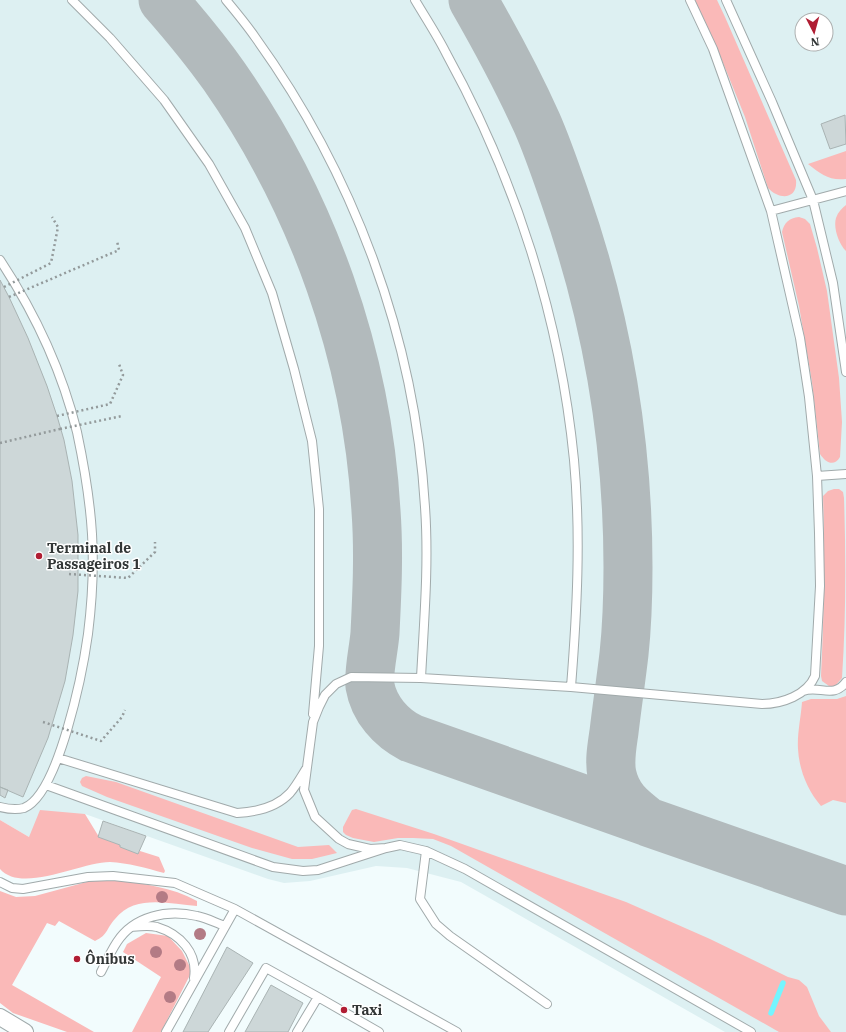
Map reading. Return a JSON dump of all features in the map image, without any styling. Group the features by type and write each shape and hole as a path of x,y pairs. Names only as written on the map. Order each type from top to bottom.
{"street":[{"path":"0,1017 25,1031"}],"lane":[{"path":"72,0 110,38 164,100 209,164 244,228 272,293 294,369 312,441 319,509 319,646 313,722 304,790 315,817 328,830 348,844 370,849 400,846 426,851 472,872 751,1032"},
{"path":"226,0 264,49 289,87 316,133 357,215 391,311 415,417 425,507 426,580 421,678"},
{"path":"415,0 446,52 476,111 497,157 516,205 550,317 561,372 574,460 578,564 577,607 571,687"},
{"path":"690,0 713,49 771,212 800,338 809,397 817,476 820,533 820,586 815,676 818,684 828,691"},
{"path":"726,0 813,200 833,283 846,372"},
{"path":"771,212 846,191"},
{"path":"0,260 12,278 42,333 62,382 76,431 87,486 92,535 92,584 88,635 76,696 58,758 46,785 30,804 24,808 7,809 0,807"},
{"path":"817,476 846,474"},
{"path":"313,722 325,695 336,684 351,677 421,678 571,687 762,704 780,702 790,698 808,687 815,676"},
{"path":"800,692 813,689 838,691 846,682"},
{"path":"58,758 237,813 258,810 277,802 290,793 306,769"},
{"path":"46,785 273,867 303,871 318,870 386,848"},
{"path":"426,851 420,899 436,924 450,936 547,1004"},
{"path":"0,882 12,888 23,889 88,877 113,876 175,883 235,909 457,1032"},
{"path":"166,1032 235,909"},
{"path":"101,972 118,941 131,927 146,917 180,914 204,918 225,926"},
{"path":"131,927 158,927 181,941 191,953 194,960 196,969 193,983"},
{"path":"229,1032 266,968 379,1032"},
{"path":"297,1032 318,997"},
{"path":"0,1026 25,1031"}],"path":[{"path":"4,287 51,263 58,227 52,217"},
{"path":"10,297 119,250 117,241"},
{"path":"57,416 110,404 123,375 119,364"},
{"path":"0,443 122,416"},
{"path":"69,574 128,578 156,552 155,542"},
{"path":"43,722 101,741 122,717 125,710"}],"shaded area":[{"path":"0,0 846,0 846,1032 725,1032 461,882 407,868 376,866 310,881 284,883 268,879 85,814 29,837 0,820"},
{"path":"694,0 717,0 796,180 796,187 794,191 787,196 777,195 768,188 745,117 717,48"},
{"path":"846,151 846,179 830,178 821,174 808,164"},
{"path":"846,205 846,251 837,236 835,222 839,212"},
{"path":"799,217 805,219 810,224 827,291 839,378 842,422 840,457 833,463 827,462 820,454 812,382 799,306 782,232 784,226 792,218"},
{"path":"839,489 843,492 844,498 845,610 842,678 835,686 829,686 822,681 821,676 824,586 823,496 828,491"},
{"path":"846,696 846,803 833,800 821,806 808,787 800,765 798,737 802,702 811,699 837,699"},
{"path":"86,776 116,782 298,847 329,845 337,853 312,859 292,859 252,848 107,797 82,786 80,782 82,778"},
{"path":"356,809 434,834 626,902 710,939 788,977 799,980 807,987 819,1016 831,1032 779,1032 451,846 433,839 398,838 374,842 353,838 346,835 343,832 343,827 352,810"},
{"path":"40,810 85,814 99,837 120,845 120,847 138,853 140,851 159,857 165,871 164,873 110,862 98,863 37,878 10,876 0,869 0,820 29,837"},
{"path":"115,879 178,892 197,901 197,906 153,902 132,906 123,911 115,919 105,934 95,941 59,921 55,926 47,923 12,985 94,1032 67,1032 13,1013 0,1003 0,891 16,897 35,896 94,880"},
{"path":"146,933 168,936 182,951 192,971 161,1032 132,1032 161,977 123,952 127,944"}],"building":[{"path":"845,115 846,144 830,149 821,124"},
{"name":"Terminal de Passageiros 1","path":"0,280 28,338 57,416 64,440 72,481 78,535 78,591 73,635 65,681 48,738 23,797 0,787"},
{"path":"0,787 8,790 5,798 0,795"},
{"path":"103,821 146,836 138,854 120,847 120,845 98,837"},
{"path":"227,947 253,963 208,1032 183,1032"},
{"path":"271,985 303,1003 288,1032 245,1032"}],"waterway":[{"path":"771,1013 783,983"}],"taxiway":[{"path":"163,0 224,76 256,125 284,176 309,229 330,283 347,339 361,395 371,453 378,557 375,633 370,667 370,686 379,710 390,723 411,738 648,822"},
{"path":"473,0 522,92 545,142 580,245 604,336 619,427 627,520 627,611 623,664 611,754 611,770 614,783 625,802 648,822 846,891"}],"place":[{"name":"Terminal de Passageiros 1","path":"39,556"},
{"name":"Ônibus","path":"77,959"},
{"name":"Taxi","path":"344,1010"}]}
